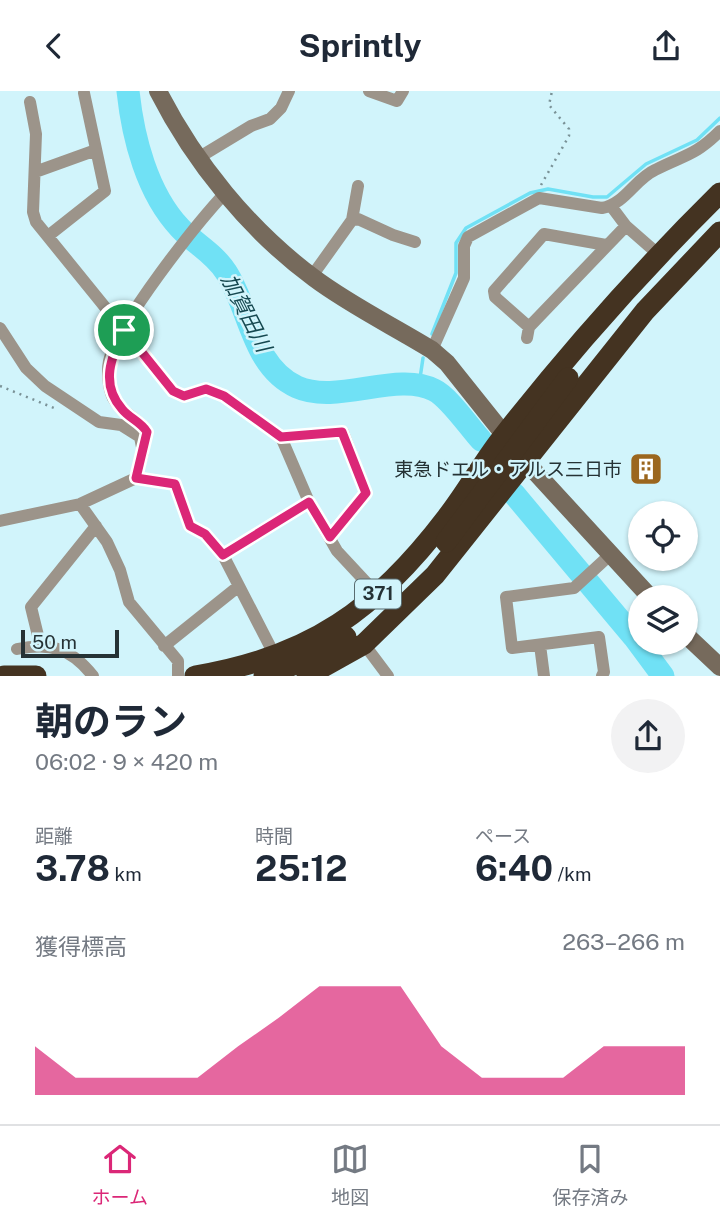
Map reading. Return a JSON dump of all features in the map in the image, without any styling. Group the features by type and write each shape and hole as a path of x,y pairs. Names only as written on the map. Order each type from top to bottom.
{"highway":[{"name":"371","path":"195,676 233,670 275,656 335,628 377,594 410,562 448,516 504,435 591,329 658,254 720,193"},
{"name":"371","path":"264,676 309,659 357,629 400,593 446,542 568,378 640,294 720,212"},
{"name":"371","path":"307,676 364,644 435,575 645,311 718,236"},
{"path":"4,676 36,676"}],"main road":[{"path":"158,91 175,127 198,158 226,193 279,250 312,276 432,350 447,363 607,558 637,585"},
{"path":"698,646 720,667"}],"street":[{"path":"198,158 251,126 270,119 281,108 289,91"},
{"path":"369,91 397,101 403,91"},
{"path":"48,236 105,191 84,93"},
{"path":"30,102 36,134 33,212 36,222 173,391 184,396 206,389 224,396 281,437 309,502 337,551 377,594"},
{"path":"432,350 464,278 464,246 468,237 539,198 602,208 611,206 653,171 677,163 704,147 720,131"},
{"path":"35,171 96,150"},
{"path":"312,276 352,220 358,186"},
{"path":"0,521 80,504 136,478 147,432 122,410 113,397 108,380 109,360 124,330 180,249 226,193"},
{"path":"611,206 626,226 658,254"},
{"path":"352,220 358,219 393,236 415,242"},
{"path":"606,245 544,235 494,292 495,297 528,333 626,226"},
{"path":"0,328 26,368 45,386 99,422 132,429 140,437 142,448"},
{"path":"281,437 342,432 366,493 330,537"},
{"path":"175,484 190,526 205,534 223,555 275,656"},
{"path":"223,555 309,502"},
{"path":"80,504 96,526 120,570 129,602 178,661 178,676"},
{"path":"40,644 32,607 96,526"},
{"path":"602,676 604,672 600,637 512,649 506,597 577,585 607,558"},
{"path":"164,646 239,586"},
{"path":"17,649 40,644 64,650 84,664 93,676"},
{"path":"364,644 388,676"},
{"path":"540,645 544,676"}],"path":[{"path":"541,186 569,136 569,129 549,105 552,91"},
{"path":"0,386 57,410"},
{"path":"136,478 175,484"}],"waterway":[{"name":"加賀田川","path":"128,91 138,146 150,182 168,214 216,259 226,272 261,351 270,366 282,378 313,392 348,391 385,385 419,385 434,390 446,399 481,440"},
{"path":"432,334 456,273 456,243 466,228 530,193 548,189 607,197 646,164 697,140 720,118"},
{"path":"419,385 423,358"},
{"name":"加賀田川","path":"514,494 634,637 663,676"}],"place":[{"name":"東急ドエル・アルス三日市","path":"646,469"}],"route":[{"path":"124,330 173,391 184,396 206,389 224,396 281,437 342,432 366,493 330,537 309,502 223,555 205,534 190,526 175,484 136,478 147,432 122,410 113,397 108,380 109,360 124,330"}]}
